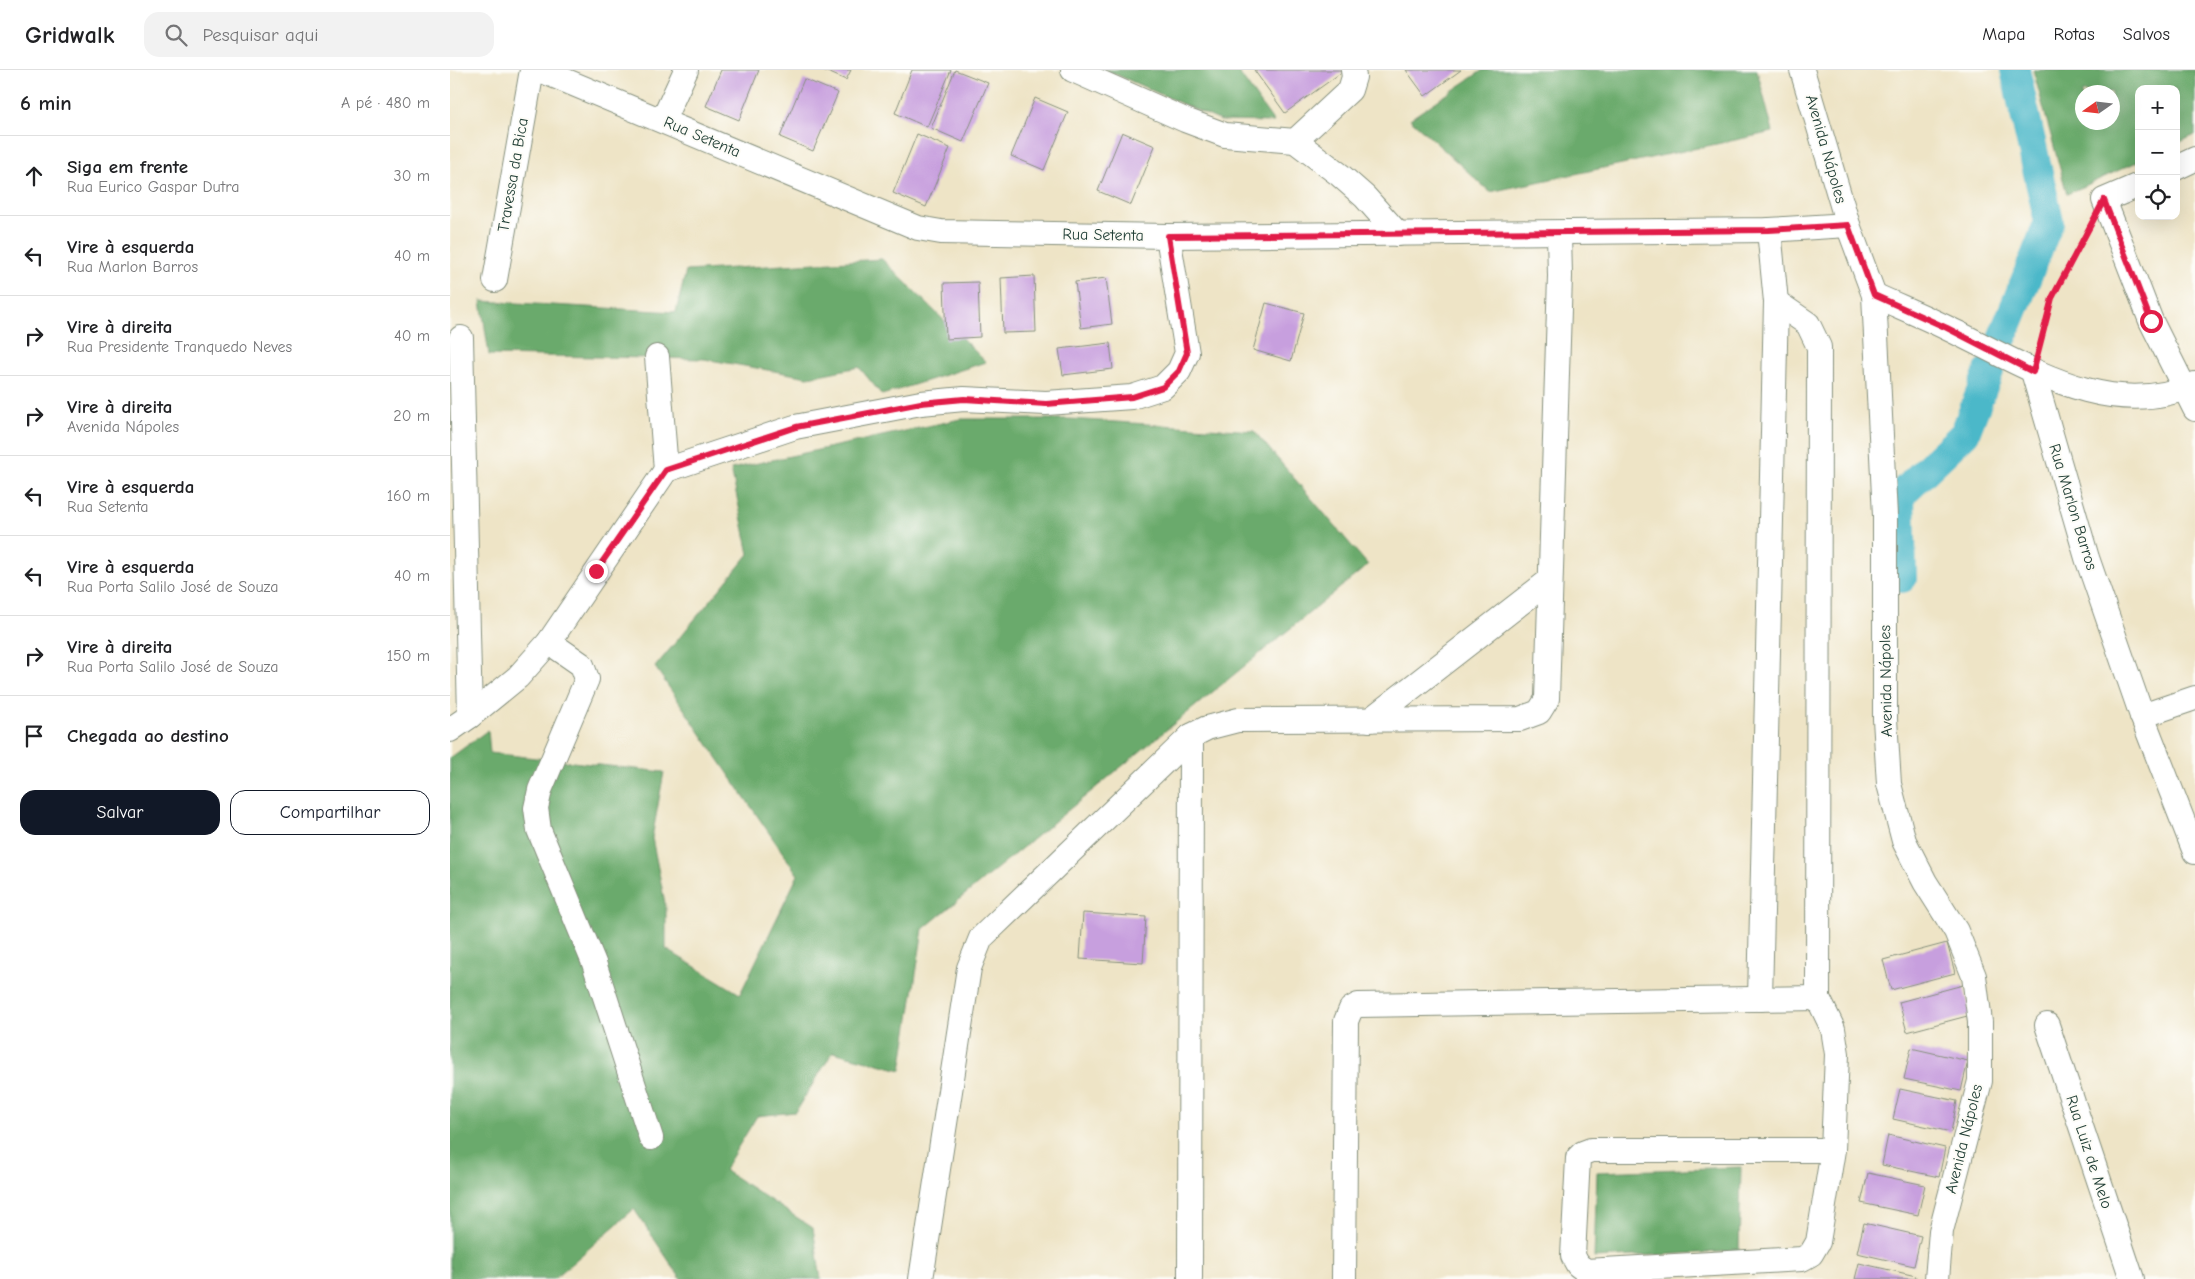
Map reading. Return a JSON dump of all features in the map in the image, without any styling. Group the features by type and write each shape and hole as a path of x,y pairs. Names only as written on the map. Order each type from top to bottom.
{"street":[{"name":"Travessa da Bica","path":"495,280 532,70"},
{"name":"Rua Setenta","path":"540,70 918,228 941,232 1168,236 1559,233 1769,230 1848,225"},
{"path":"663,120 686,70"},
{"path":"1073,70 1185,120 1225,135 1296,141 1365,197 1398,234"},
{"path":"1296,141 1350,90 1354,76 1353,70"},
{"name":"Avenida Nápoles","path":"1802,70 1848,225 1874,295 1885,516 1885,719 1889,784 1904,841 1925,882 1956,931 1974,976 1980,1022 1980,1081 1941,1231 1938,1279"},
{"path":"2180,166 2195,159"},
{"path":"1874,295 1947,328 2033,372 2099,394 2144,397 2192,394 2151,321 2104,200 2135,186"},
{"path":"1760,999 1776,302 1769,230"},
{"path":"921,1279 969,968 981,938 1191,736 1207,728 1238,720 1520,719 1539,712 1547,699 1560,276 1559,233"},
{"path":"450,730 518,677 549,642 666,470 796,427 921,403 964,399 1046,404 1132,397 1163,387 1179,371 1187,353 1168,236"},
{"path":"1776,302 1808,324 1818,347 1818,998 1833,1029 1837,1054 1834,1150 1818,1242 1811,1254 1802,1259 1586,1271 1578,1265 1573,1256 1578,1158 1583,1153 1591,1150 1834,1150"},
{"path":"461,338 470,716"},
{"path":"657,357 666,470"},
{"name":"Rua Marlon Barros","path":"2033,372 2087,558 2142,716 2195,852"},
{"path":"1370,720 1550,580"},
{"path":"549,642 582,666 587,679 540,790 536,808 539,830 594,963 651,1138"},
{"path":"2142,716 2195,698"},
{"path":"1190,1279 1191,736"},
{"path":"1344,1279 1346,1021 1351,1009 1358,1005 1818,998"},
{"name":"Rua Luiz de Melo","path":"2047,1025 2132,1279"}],"path":[{"path":"2033,372 2052,298 2104,200"}],"green space":[{"path":"1106,70 1237,70 1274,122 1221,121"},
{"path":"1483,70 1757,70 1773,132 1490,192 1410,119"},
{"path":"2033,70 2195,70 2195,135 2180,142 2180,85 2135,85 2135,163 2067,194"},
{"path":"882,259 986,362 882,395 859,367 808,377 704,359 489,355 481,301 676,312 686,271"},
{"path":"960,419 1070,419 1254,431 1368,565 923,929 901,1070 833,1052 795,1112 757,1116 724,1170 813,1228 821,1279 681,1279 634,1209 554,1279 450,1279 450,758 488,730 490,753 664,772 652,838 666,908 666,949 740,994 798,875 655,667 749,554 731,469"},
{"path":"1741,1167 1739,1251 1594,1258 1597,1172"}],"building":[{"path":"721,70 759,70 739,120 706,106"},
{"path":"823,70 851,70 846,80"},
{"path":"912,70 951,70 927,127 895,113"},
{"path":"955,70 988,83 963,142 931,128"},
{"path":"1254,70 1341,70 1342,72 1285,113"},
{"path":"1406,70 1461,70 1425,96"},
{"path":"804,79 838,93 813,151 780,137"},
{"path":"1035,98 1068,112 1044,170 1011,156"},
{"path":"1122,132 1155,146 1131,205 1098,191"},
{"path":"917,134 950,148 926,207 893,193"},
{"path":"1034,276 1036,332 1003,333 1001,278"},
{"path":"1106,278 1112,324 1081,328 1075,282"},
{"path":"978,282 980,337 946,339 944,283"},
{"path":"1266,303 1304,313 1291,361 1253,350"},
{"path":"1110,343 1113,369 1063,375 1059,349"},
{"path":"1083,913 1146,917 1143,963 1080,959"},
{"path":"1947,943 1955,973 1891,990 1883,960"},
{"path":"1963,985 1971,1015 1907,1032 1899,1002"},
{"path":"1911,1048 1968,1061 1961,1091 1904,1079"},
{"path":"1900,1089 1957,1101 1951,1132 1893,1119"},
{"path":"1888,1135 1945,1148 1939,1177 1882,1165"},
{"path":"1868,1173 1925,1185 1918,1215 1861,1203"},
{"path":"1864,1223 1921,1236 1914,1266 1857,1253"},
{"path":"1859,1263 1916,1276 1915,1279 1855,1279"}],"waterway":[{"path":"2003,336 2049,222 2015,70"},
{"path":"1902,578 1900,495 1965,433 1989,371"}],"route":[{"path":"596,571 666,470 796,427 921,403 964,399 1046,404 1132,397 1163,387 1179,371 1187,353 1168,236 1769,230 1848,225 1874,295 1947,328 2033,372 2052,298 2104,200 2151,321"}]}
